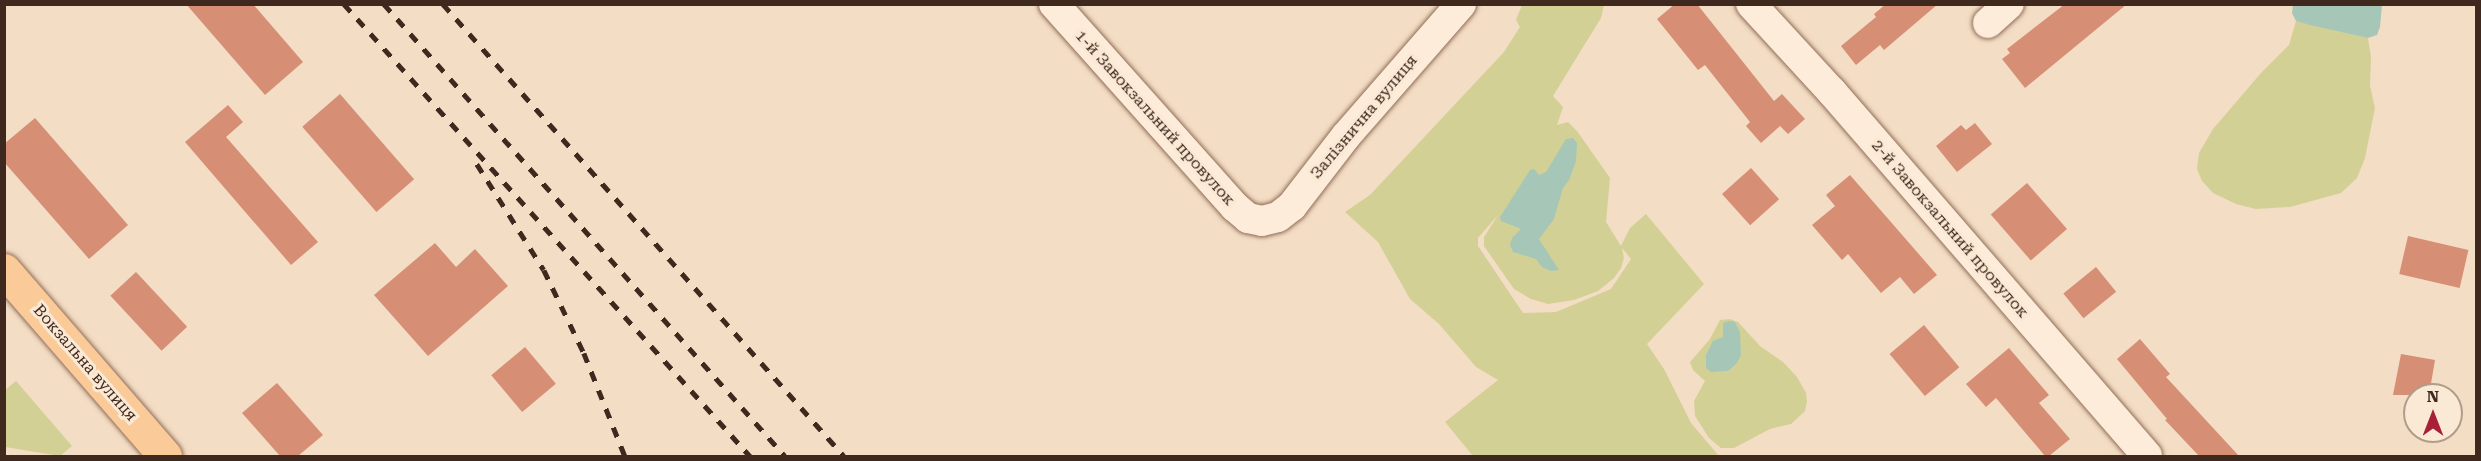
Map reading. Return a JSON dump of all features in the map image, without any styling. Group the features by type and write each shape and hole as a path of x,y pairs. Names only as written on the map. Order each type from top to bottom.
{"main road":[{"name":"Вокзальна вулиця","path":"4,270 165,456"},
{"name":"Вокзальна вулиця","path":"4,297 145,456"}],"street":[{"name":"1-й Завокзальний провулок","path":"1054,4 1234,207 1248,218 1262,221"},
{"name":"Залізнична вулиця","path":"1262,221 1278,217 1292,206 1346,136 1461,4"},
{"name":"2-й Завокзальний провулок","path":"1751,4 1832,92 2147,456"}],"shaded area":[{"path":"1522,5 1604,5 1601,18 1553,96 1563,107 1557,125 1568,122 1577,131 1610,178 1606,222 1621,246 1630,228 1646,214 1704,284 1647,344 1664,369 1691,423 1719,456 1473,456 1445,422 1498,380 1476,367 1439,324 1410,299 1378,242 1345,212 1370,195 1504,52 1520,27 1516,20","holes":["1498,215 1484,237 1484,246 1514,289 1531,299 1548,304 1574,300 1598,291 1614,278 1621,268 1624,258 1622,248 1631,259 1611,289 1556,312 1523,313 1478,246 1478,238"]},
{"path":"2293,5 2382,5 2380,27 2377,35 2368,38 2310,25 2296,21 2292,13"},
{"path":"2296,21 2368,38 2371,57 2370,86 2375,108 2365,158 2357,178 2341,193 2290,207 2256,209 2236,204 2213,193 2202,181 2197,169 2199,153 2213,129 2261,73 2289,45"},
{"path":"1573,138 1577,143 1576,161 1569,180 1563,188 1554,219 1539,239 1559,270 1551,271 1542,267 1536,259 1513,252 1510,245 1512,238 1521,229 1501,221 1500,217 1530,170 1534,169 1539,175 1546,172 1566,139"},
{"path":"1730,319 1738,322 1760,346 1783,362 1797,377 1806,393 1807,402 1805,411 1791,424 1770,429 1734,448 1721,448 1709,438 1695,416 1694,401 1705,381 1693,370 1690,362 1710,339 1720,320"},
{"path":"1735,322 1740,332 1741,355 1737,363 1728,371 1711,372 1706,368 1706,355 1713,341 1723,337 1723,323"},
{"path":"16,381 72,446 60,456 5,447 5,390"}],"building":[{"path":"186,4 253,4 303,62 265,95"},
{"path":"1675,4 1697,4 1774,101 1782,94 1805,119 1788,134 1780,126 1761,143 1746,126 1750,122 1705,65 1698,70 1657,19"},
{"path":"1886,4 1938,4 1884,50 1880,45 1856,65 1841,46 1876,17 1874,14"},
{"path":"2065,4 2127,4 2025,88 2002,59 2010,53 2007,49"},
{"path":"340,94 414,179 376,212 302,127"},
{"path":"228,105 243,122 226,137 318,242 291,265 185,142"},
{"path":"35,118 128,225 89,259 4,162 4,144"},
{"path":"1975,123 1992,144 1957,172 1936,146 1961,125 1966,130"},
{"path":"1751,168 1779,199 1750,225 1722,194"},
{"path":"1850,175 1937,275 1914,294 1900,277 1881,293 1848,254 1842,260 1812,225 1835,206 1826,195"},
{"path":"2027,183 2067,229 2031,261 1991,214"},
{"path":"2408,236 2468,250 2460,288 2399,274"},
{"path":"435,243 456,267 475,249 508,286 428,356 374,295"},
{"path":"2096,267 2116,292 2083,318 2063,293"},
{"path":"136,272 187,327 162,351 110,296"},
{"path":"1924,325 1959,367 1925,396 1890,354"},
{"path":"2140,339 2170,374 2166,377 2239,456 2199,456 2165,420 2167,419 2117,359"},
{"path":"525,347 556,384 522,412 491,375"},
{"path":"2009,348 2049,395 2039,403 2070,439 2049,456 2045,456 1996,398 1986,407 1966,384"},
{"path":"2401,354 2435,360 2431,383 2403,383 2403,395 2393,395"},
{"path":"277,383 323,435 298,456 280,456 242,413"}],"railway":[{"path":"344,4 750,456"},
{"path":"384,4 785,456"},
{"path":"443,4 844,456"},
{"path":"477,164 544,270 584,353 625,456"}]}
